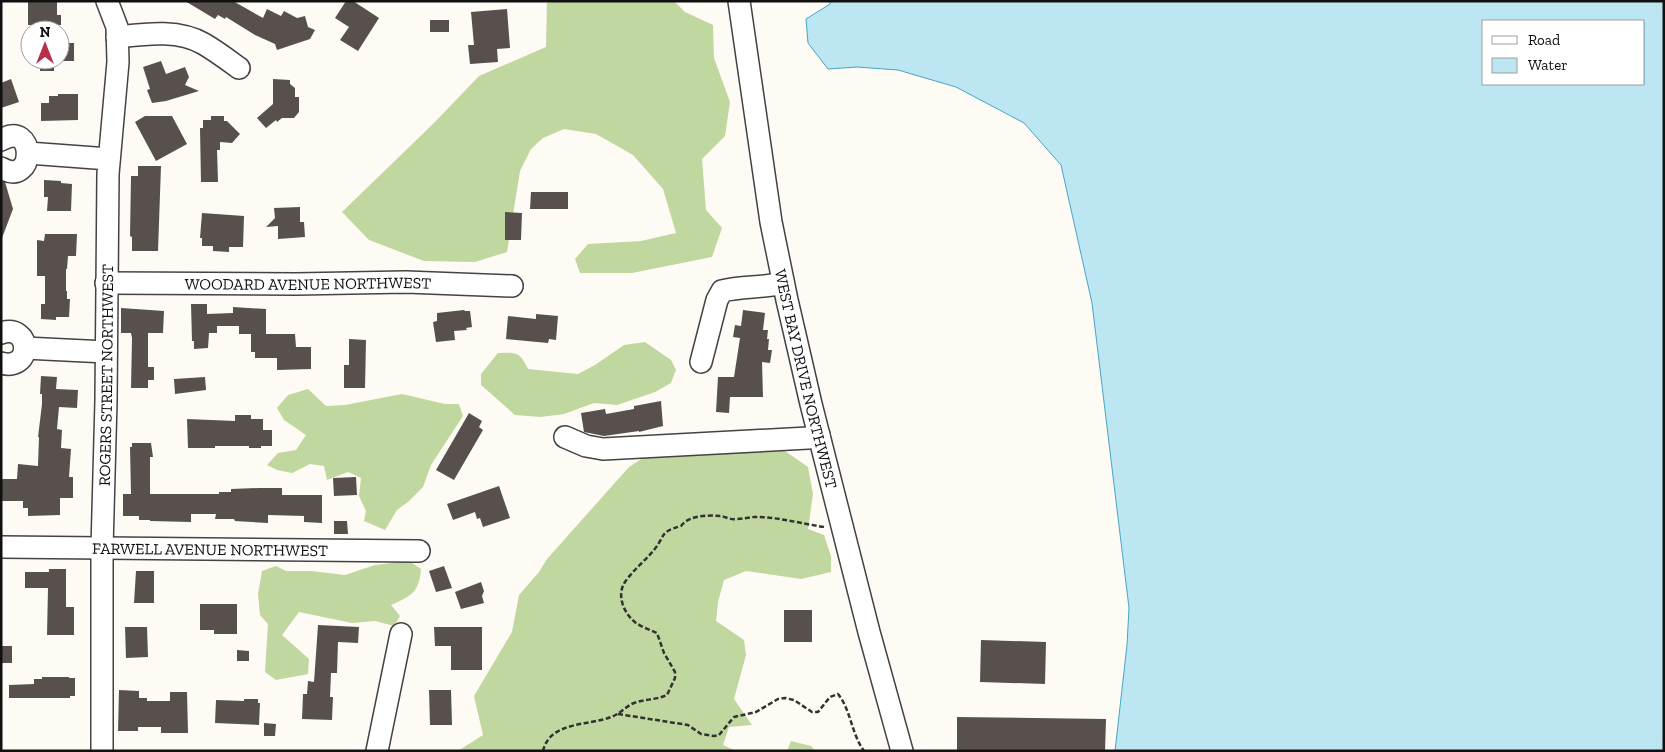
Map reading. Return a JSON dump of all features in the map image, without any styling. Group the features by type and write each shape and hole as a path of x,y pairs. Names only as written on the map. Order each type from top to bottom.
{"street":[{"name":"ROGERS STREET NORTHWEST","path":"102,751 102,548 106,283 110,159 118,62 116,27 107,1"},
{"name":"WEST BAY DRIVE NORTHWEST","path":"738,1 771,222 783,283 869,632 902,751"},
{"path":"117,37 151,33 186,37 203,44 239,68"},
{"path":"1,140 9,136 20,139 24,142 28,153 25,164 21,168 10,171 1,168"},
{"path":"28,153 110,159"},
{"name":"WOODARD AVENUE NORTHWEST","path":"106,283 296,284 406,282 512,286"},
{"path":"701,362 717,300 722,291 732,288 766,287 783,283"},
{"path":"1,333 12,331 17,333 24,342 25,348 22,357 18,361 8,364 1,363"},
{"path":"25,348 106,352"},
{"path":"565,437 586,446 603,449 808,438 819,435"},
{"name":"FARWELL AVENUE NORTHWEST","path":"1,547 419,551"},
{"path":"377,751 401,634"}],"path":[{"path":"543,751 547,739 556,732 569,727 599,721 618,714 624,708 634,703 667,695 675,678 675,672 664,653 657,633 635,622 622,605 622,590 625,582 654,549 664,534 689,520 707,516 722,516 735,520 746,517 758,517 832,527"},
{"path":"618,714 688,724 701,734 714,736 719,735 734,717 756,712 778,698 794,700 812,712 818,712 830,697 838,694 843,700 857,741 864,751"}],"green space":[{"path":"547,1 674,1 685,12 713,25 714,58 730,102 725,136 702,159 706,210 722,228 712,257 632,273 580,273 575,259 588,244 641,241 676,233 663,189 633,155 596,134 564,129 543,138 531,149 520,171 507,252 475,262 424,261 369,240 342,212 434,123 479,76 546,47"},
{"path":"645,342 671,360 676,370 671,383 655,392 617,405 594,403 564,414 540,417 515,415 481,385 481,374 498,353 517,354 523,359 528,369 578,374 624,345"},
{"path":"308,389 326,406 345,405 402,394 445,404 459,404 463,416 431,465 423,487 397,510 385,530 364,521 366,511 359,496 361,478 348,472 327,480 324,466 310,464 292,473 277,470 267,465 278,453 296,450 306,435 284,420 277,408 288,395"},
{"path":"750,446 785,451 808,467 813,494 808,529 824,535 831,556 831,572 801,579 746,571 724,580 718,602 716,621 744,640 746,655 734,699 752,725 729,727 723,745 736,751 458,751 483,735 474,696 512,632 519,595 539,572 547,559 629,467 646,456"},
{"path":"409,561 421,569 420,577 413,593 391,605 400,616 394,626 375,621 352,623 299,612 282,635 309,659 308,674 276,680 265,672 268,624 260,615 258,594 262,571 276,566 286,571 311,571 345,575 375,565"},
{"path":"791,741 811,746 815,751 787,751"}],"water":[{"path":"830,1 1664,1 1664,751 1115,751 1127,645 1129,608 1092,303 1061,165 1024,123 956,87 898,70 857,67 828,69 808,43 806,19 830,4"}],"building":[{"path":"28,1 57,1 57,15 61,15 61,20 28,20"},
{"path":"185,1 233,1 263,18 267,9 281,16 284,11 297,18 305,16 308,27 315,30 310,39 277,50 275,44 255,35 226,17 225,19 218,15 215,19"},
{"path":"346,1 353,1 379,18 358,51 340,40 349,27 335,18"},
{"path":"507,9 510,48 497,49 498,62 470,64 468,45 474,45 471,12"},
{"path":"430,20 449,20 449,32 430,32"},
{"path":"70,43 74,43 74,61 70,61"},
{"path":"161,61 166,74 185,67 189,77 185,85 199,91 166,101 152,103 147,90 150,89 143,67"},
{"path":"11,79 19,102 1,108 1,83"},
{"path":"273,79 290,80 290,84 295,88 295,97 299,97 299,112 294,118 282,118 277,122 276,120 266,128 257,118 273,104"},
{"path":"58,94 78,94 78,120 41,121 41,103 49,103 49,96 58,96"},
{"path":"145,116 172,116 187,144 156,161 135,122"},
{"path":"211,116 224,116 224,121 227,121 240,134 232,143 220,142 220,150 217,150 218,182 201,182 200,128 203,128 203,120 211,120"},
{"path":"138,166 161,166 158,251 132,251 132,237 130,236 131,176 138,176"},
{"path":"44,180 72,184 71,211 47,211 48,197 44,197"},
{"path":"1,181 5,182 13,209 2,238"},
{"path":"531,192 568,192 568,209 530,209"},
{"path":"300,207 300,222 304,222 305,237 278,239 278,226 266,227 275,218 274,208"},
{"path":"505,212 522,213 521,240 505,240"},
{"path":"202,213 244,216 243,247 229,247 229,252 213,251 213,246 202,246 202,238 200,238"},
{"path":"45,234 77,234 76,256 68,256 66,269 67,299 70,299 69,317 56,317 56,320 41,319 41,304 45,304 45,276 37,276 37,240 44,241"},
{"path":"191,304 207,304 207,314 233,313 233,307 266,309 266,334 295,334 296,347 311,347 311,369 277,370 277,358 255,358 255,352 251,352 251,334 239,334 239,326 217,326 217,333 209,333 208,348 194,349"},
{"path":"121,308 164,311 163,333 148,333 148,367 154,367 154,380 148,380 148,388 131,388 132,338 131,333 121,333"},
{"path":"743,310 765,313 763,330 768,330 768,350 772,350 770,363 762,362 763,397 730,397 729,413 716,412 718,377 734,377 740,338 733,337 735,325 741,326"},
{"path":"470,311 472,327 466,328 467,330 454,331 455,340 436,342 433,322 437,321 437,313"},
{"path":"536,314 558,316 556,340 549,339 548,343 506,339 508,316 536,319"},
{"path":"349,339 366,340 365,388 344,388 344,365 349,365"},
{"path":"41,376 57,377 56,389 78,390 77,408 59,407 57,429 62,430 61,448 71,449 69,477 73,477 73,498 60,498 60,515 28,516 28,508 23,508 23,501 1,501 1,479 17,479 18,464 38,466 38,437 42,404 42,394 40,394"},
{"path":"205,377 206,390 175,394 174,379"},
{"path":"661,401 663,426 639,432 604,436 584,432 581,413 605,409 606,414 634,409 634,406"},
{"path":"469,413 482,421 479,427 483,430 454,480 436,470"},
{"path":"235,415 251,415 251,419 263,419 263,430 272,430 272,446 261,446 261,448 215,446 215,448 188,448 187,419 235,421"},
{"path":"132,443 151,443 153,457 150,457 150,494 219,494 219,492 231,492 231,489 282,488 282,495 322,495 322,523 304,522 304,516 268,515 268,523 215,519 216,514 191,514 191,522 150,521 139,520 139,516 123,516 123,494 131,494 130,447 132,447"},
{"path":"356,477 357,495 334,496 333,478"},
{"path":"499,486 510,518 483,527 480,518 477,519 475,512 453,520 447,504"},
{"path":"334,521 347,521 348,534 334,534"},
{"path":"444,566 452,588 436,592 429,571"},
{"path":"49,569 66,569 66,607 74,607 74,635 47,635 48,588 25,588 25,572 49,572"},
{"path":"136,571 154,571 154,603 134,603"},
{"path":"481,582 484,591 482,596 484,603 461,609 455,592"},
{"path":"200,604 237,604 237,634 214,634 214,630 200,630"},
{"path":"784,610 812,610 812,642 784,642"},
{"path":"318,625 359,627 358,643 338,642 337,673 331,673 330,697 333,697 332,720 302,719 303,694 307,694 308,681 314,682"},
{"path":"125,627 147,627 148,657 126,658"},
{"path":"434,627 482,627 482,670 451,670 451,646 435,646"},
{"path":"981,640 1046,642 1045,684 980,682"},
{"path":"1,646 12,646 12,663 1,663"},
{"path":"237,650 249,651 249,661 237,661"},
{"path":"42,677 75,678 75,696 70,696 70,698 9,698 9,685 34,684 34,679 42,679"},
{"path":"119,690 139,691 139,698 147,698 147,701 170,701 170,692 187,692 188,733 161,733 161,727 138,727 138,731 118,731"},
{"path":"429,690 451,690 452,725 430,725"},
{"path":"244,699 258,699 258,703 260,703 259,725 215,723 216,700 244,701"},
{"path":"957,717 1106,719 1105,751 957,751"},
{"path":"264,723 276,724 275,736 264,736"}]}
